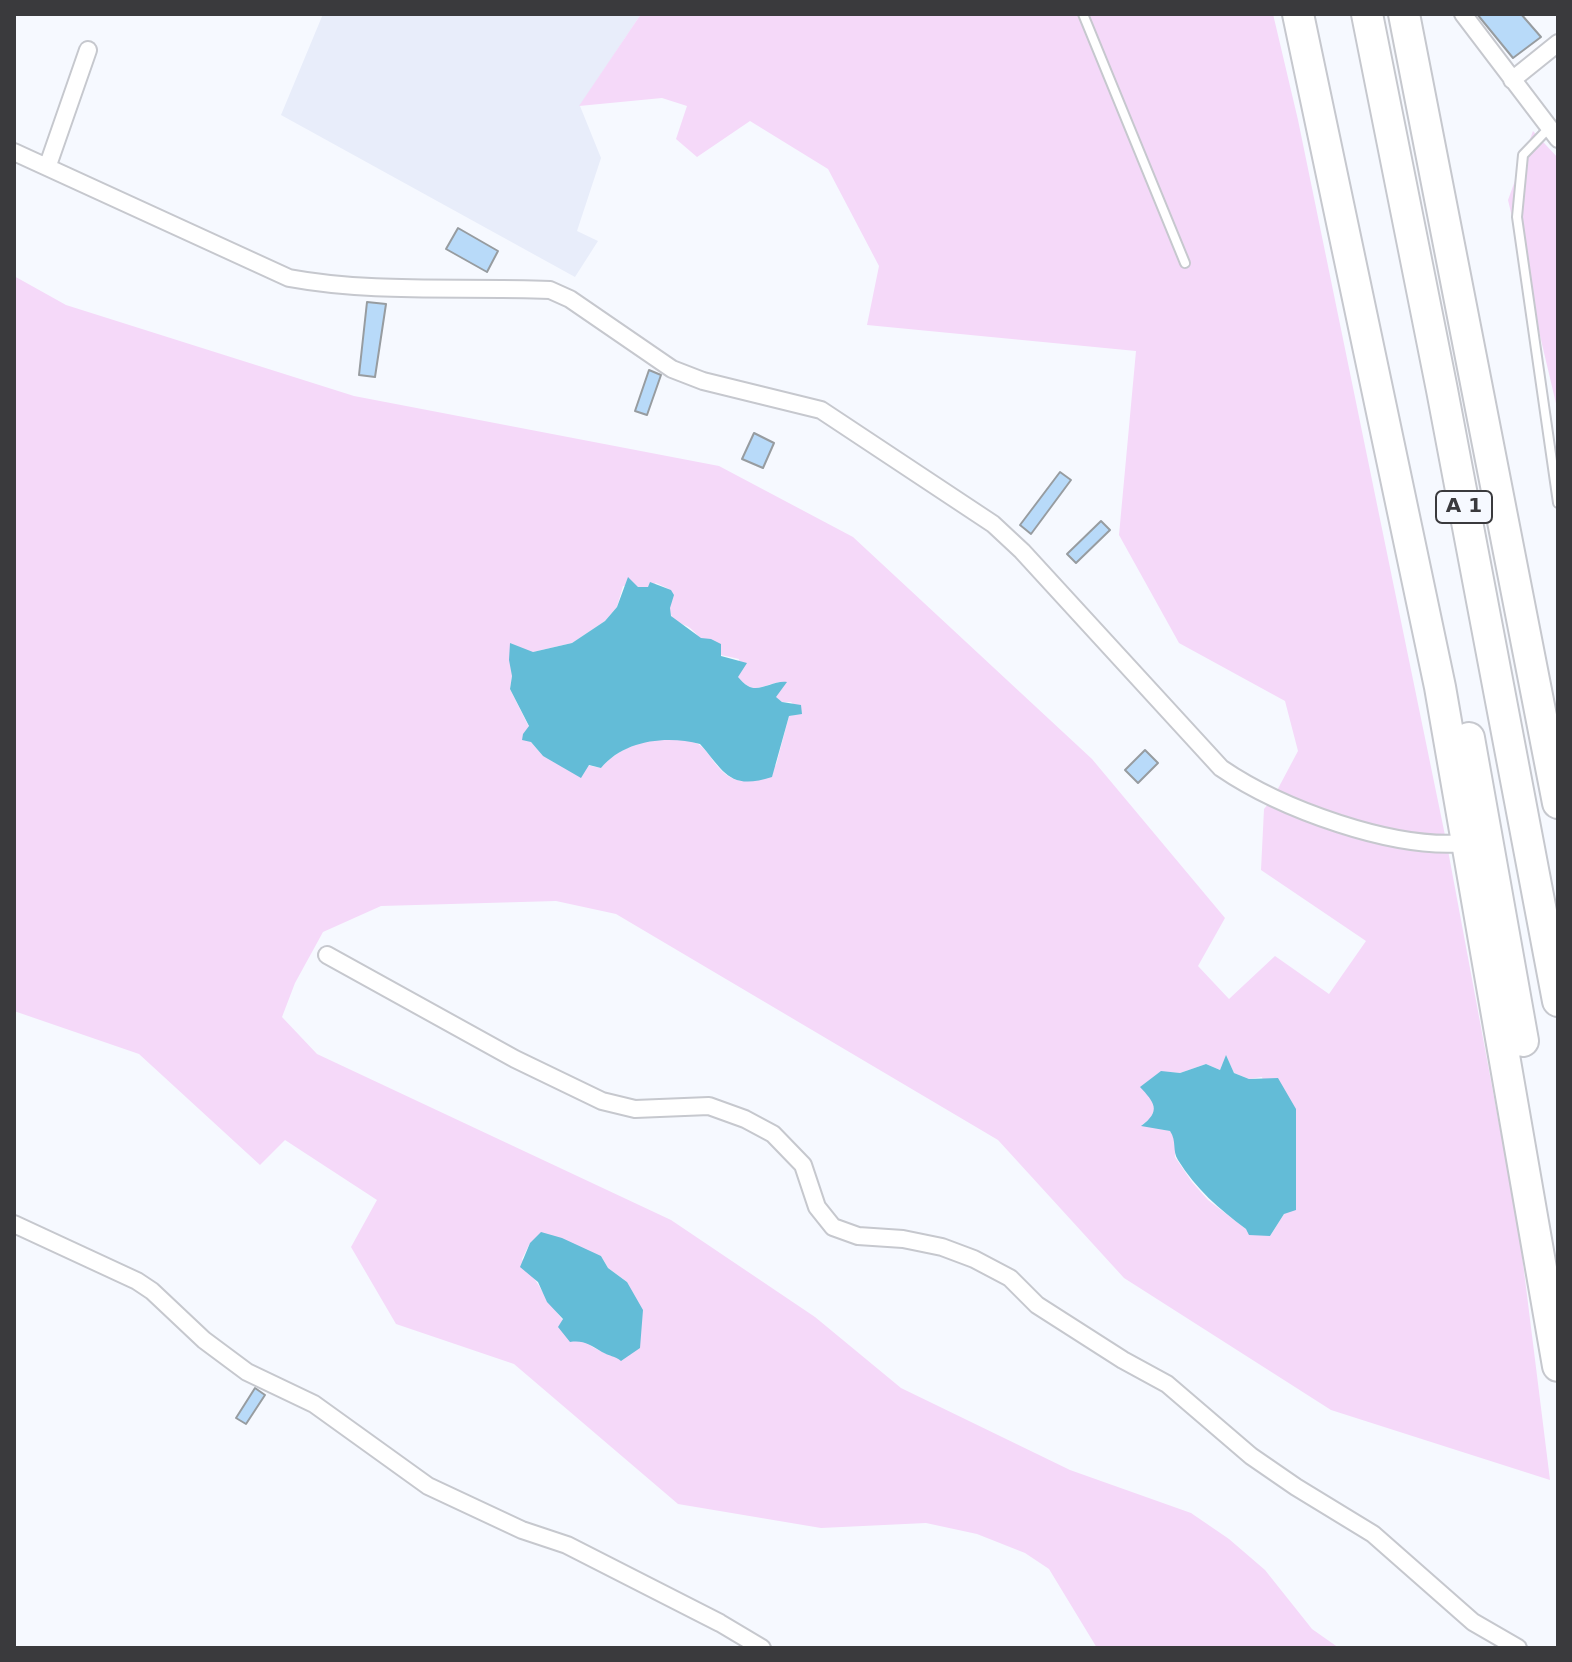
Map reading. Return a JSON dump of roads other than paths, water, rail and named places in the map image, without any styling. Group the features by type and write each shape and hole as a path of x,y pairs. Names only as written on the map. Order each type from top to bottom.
{"highway":[{"path":"1298,14 1440,687 1558,1366"},
{"path":"1319,14 1461,689 1558,1244"},
{"name":"A 1","path":"1367,14 1558,1001"},
{"name":"A 1","path":"1404,14 1558,803"}],"street":[{"path":"1463,14 1554,133"},
{"path":"1512,80 1558,43"},
{"path":"48,165 88,50"},
{"path":"14,152 289,278 332,286 378,289 550,290 570,299 672,369 703,381 821,410 993,524 1022,551 1221,768 1247,786 1286,805 1354,828 1423,842 1447,845 1466,843"},
{"path":"327,955 527,1065 602,1101 635,1109 709,1106 745,1119 773,1134 803,1165 817,1207 833,1227 858,1236 903,1239 942,1247 1010,1278 1037,1305 1167,1384 1251,1456 1373,1534 1473,1622 1518,1648"},
{"path":"14,1224 137,1281 152,1291 204,1340 247,1372 314,1404 428,1486 522,1530 567,1545 720,1623 762,1648"}],"lane":[{"path":"1083,14 1185,263"},
{"path":"1554,133 1523,155 1517,217 1558,503"}],"water":[{"path":"628,577 638,587 648,587 650,582 671,590 674,595 671,616 701,638 721,644 721,656 747,663 738,677 747,685 757,688 787,682 776,697 782,702 801,705 802,714 789,716 772,777 758,781 737,780 722,770 700,744 660,740 622,751 601,768 589,765 581,778 543,756 531,742 522,740 529,726 510,689 510,643 533,652 572,643 605,621 617,607"},
{"path":"1226,1055 1234,1073 1249,1079 1278,1078 1296,1109 1296,1210 1284,1214 1270,1236 1249,1235 1200,1189 1176,1157 1170,1131 1141,1126 1152,1116 1154,1106 1140,1087 1161,1071 1180,1073 1206,1064 1220,1070"},
{"path":"541,1232 601,1256 608,1268 627,1282 643,1310 640,1348 621,1361 587,1344 570,1342 558,1327 563,1319 547,1302 538,1282 520,1267 530,1243"}]}
